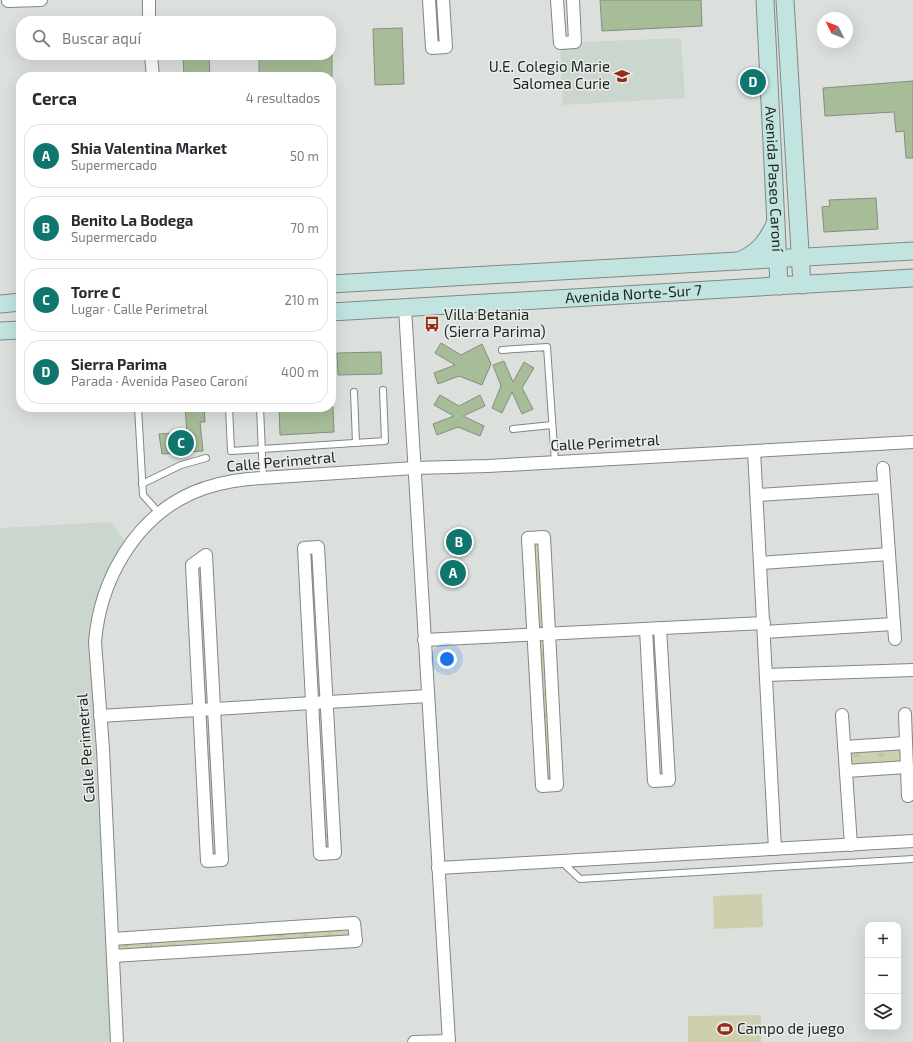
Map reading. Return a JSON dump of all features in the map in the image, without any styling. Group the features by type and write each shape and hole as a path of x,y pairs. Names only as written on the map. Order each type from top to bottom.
{"main road":[{"name":"Avenida Paseo Caroní","path":"765,0 779,286"},
{"name":"Avenida Paseo Caroní","path":"784,0 802,285"},
{"path":"736,262 755,252 764,244 776,221"},
{"path":"798,223 804,233 815,245 835,256"},
{"name":"Avenida Norte-Sur 7","path":"336,284 913,252"},
{"name":"Avenida Norte-Sur 7","path":"336,312 913,278"},
{"path":"0,304 16,302"},
{"path":"0,331 16,330"}],"street":[{"path":"8,1 41,0"},
{"path":"149,0 149,16"},
{"path":"429,0 432,48 446,47 443,0"},
{"path":"557,0 560,43 575,42 573,0"},
{"path":"151,60 153,72"},
{"path":"405,308 449,1042 414,1042"},
{"name":"Calle Perimetral","path":"117,1042 95,642 96,624 106,589 123,554 137,537 160,514 178,500 209,486 263,478 414,468 555,462 913,442"},
{"path":"754,451 775,849"},
{"path":"883,468 895,639"},
{"path":"757,495 884,487"},
{"path":"544,537 549,634 557,785 542,786 528,538 544,537"},
{"path":"318,547 335,853 320,854 312,703 304,548 318,547"},
{"path":"760,563 889,554"},
{"path":"206,555 222,860 208,861 199,710 192,565 206,555"},
{"path":"424,640 660,628 764,628 894,624"},
{"path":"646,629 654,781 669,780 660,628"},
{"path":"766,675 913,670"},
{"path":"100,716 428,696"},
{"path":"905,714 908,796"},
{"path":"842,715 851,845"},
{"path":"844,747 906,743"},
{"path":"846,771 907,767"},
{"path":"438,868 913,842"},
{"path":"112,939 354,923 356,941 113,956"},
{"path":"237,930 237,948"}],"lane":[{"path":"502,350 547,347 555,462"},
{"path":"229,412 231,451 385,441 383,390"},
{"path":"354,392 356,443"},
{"path":"138,412 143,495 160,514"},
{"path":"260,412 263,478"},
{"path":"513,429 552,425"},
{"path":"142,484 181,465 206,458"},
{"path":"561,861 580,879 913,859"}],"shaded area":[{"name":"U.E. Colegio Marie Salomea Curie","path":"681,38 685,98 563,105 560,43"},
{"path":"110,522 130,546 96,625 117,1042 0,1042 0,528"}],"green space":[{"path":"544,537 557,785 542,786 528,538"},
{"path":"318,547 335,853 320,854 304,548"},
{"path":"206,555 222,860 207,861 192,565"},
{"path":"660,628 669,780 654,781 646,629"},
{"path":"906,743 907,767 846,771 844,747"},
{"path":"762,894 763,927 714,929 713,896"},
{"path":"354,923 356,941 113,956 112,939"},
{"name":"Campo de juego","path":"761,1015 761,1042 688,1042 688,1016"}],"building":[{"path":"600,0 701,0 702,26 602,31"},
{"path":"402,28 404,84 375,85 373,29"},
{"path":"183,60 209,60 210,72 184,72"},
{"path":"259,60 332,60 332,72 259,72"},
{"path":"913,81 913,158 906,158 904,131 896,132 894,112 825,116 823,88"},
{"path":"876,198 878,229 824,232 822,207 830,206 829,200"},
{"path":"441,343 461,355 482,344 491,364 482,385 459,376 438,384 434,373 455,365 435,353"},
{"path":"381,352 382,374 338,375 337,353"},
{"path":"504,361 513,382 524,362 534,368 522,388 533,409 522,414 512,392 502,413 492,408 501,386 493,365"},
{"path":"440,395 459,406 480,395 485,406 463,416 484,426 480,436 458,427 437,435 433,424 454,416 434,405"},
{"path":"185,412 204,412 205,422 200,422 203,451 162,454 159,434 187,432"},
{"path":"279,412 333,412 334,432 280,435"}],"place":[{"name":"U.E. Colegio Marie Salomea Curie","path":"622,76"},
{"name":"Sierra Parima","path":"753,82"},
{"name":"Villa Betania (Sierra Parima)","path":"432,324"},
{"name":"Torre C","path":"181,443"},
{"name":"Benito La Bodega","path":"459,542"},
{"name":"Shia Valentina Market","path":"453,573"},
{"name":"Campo de juego","path":"725,1029"}]}
